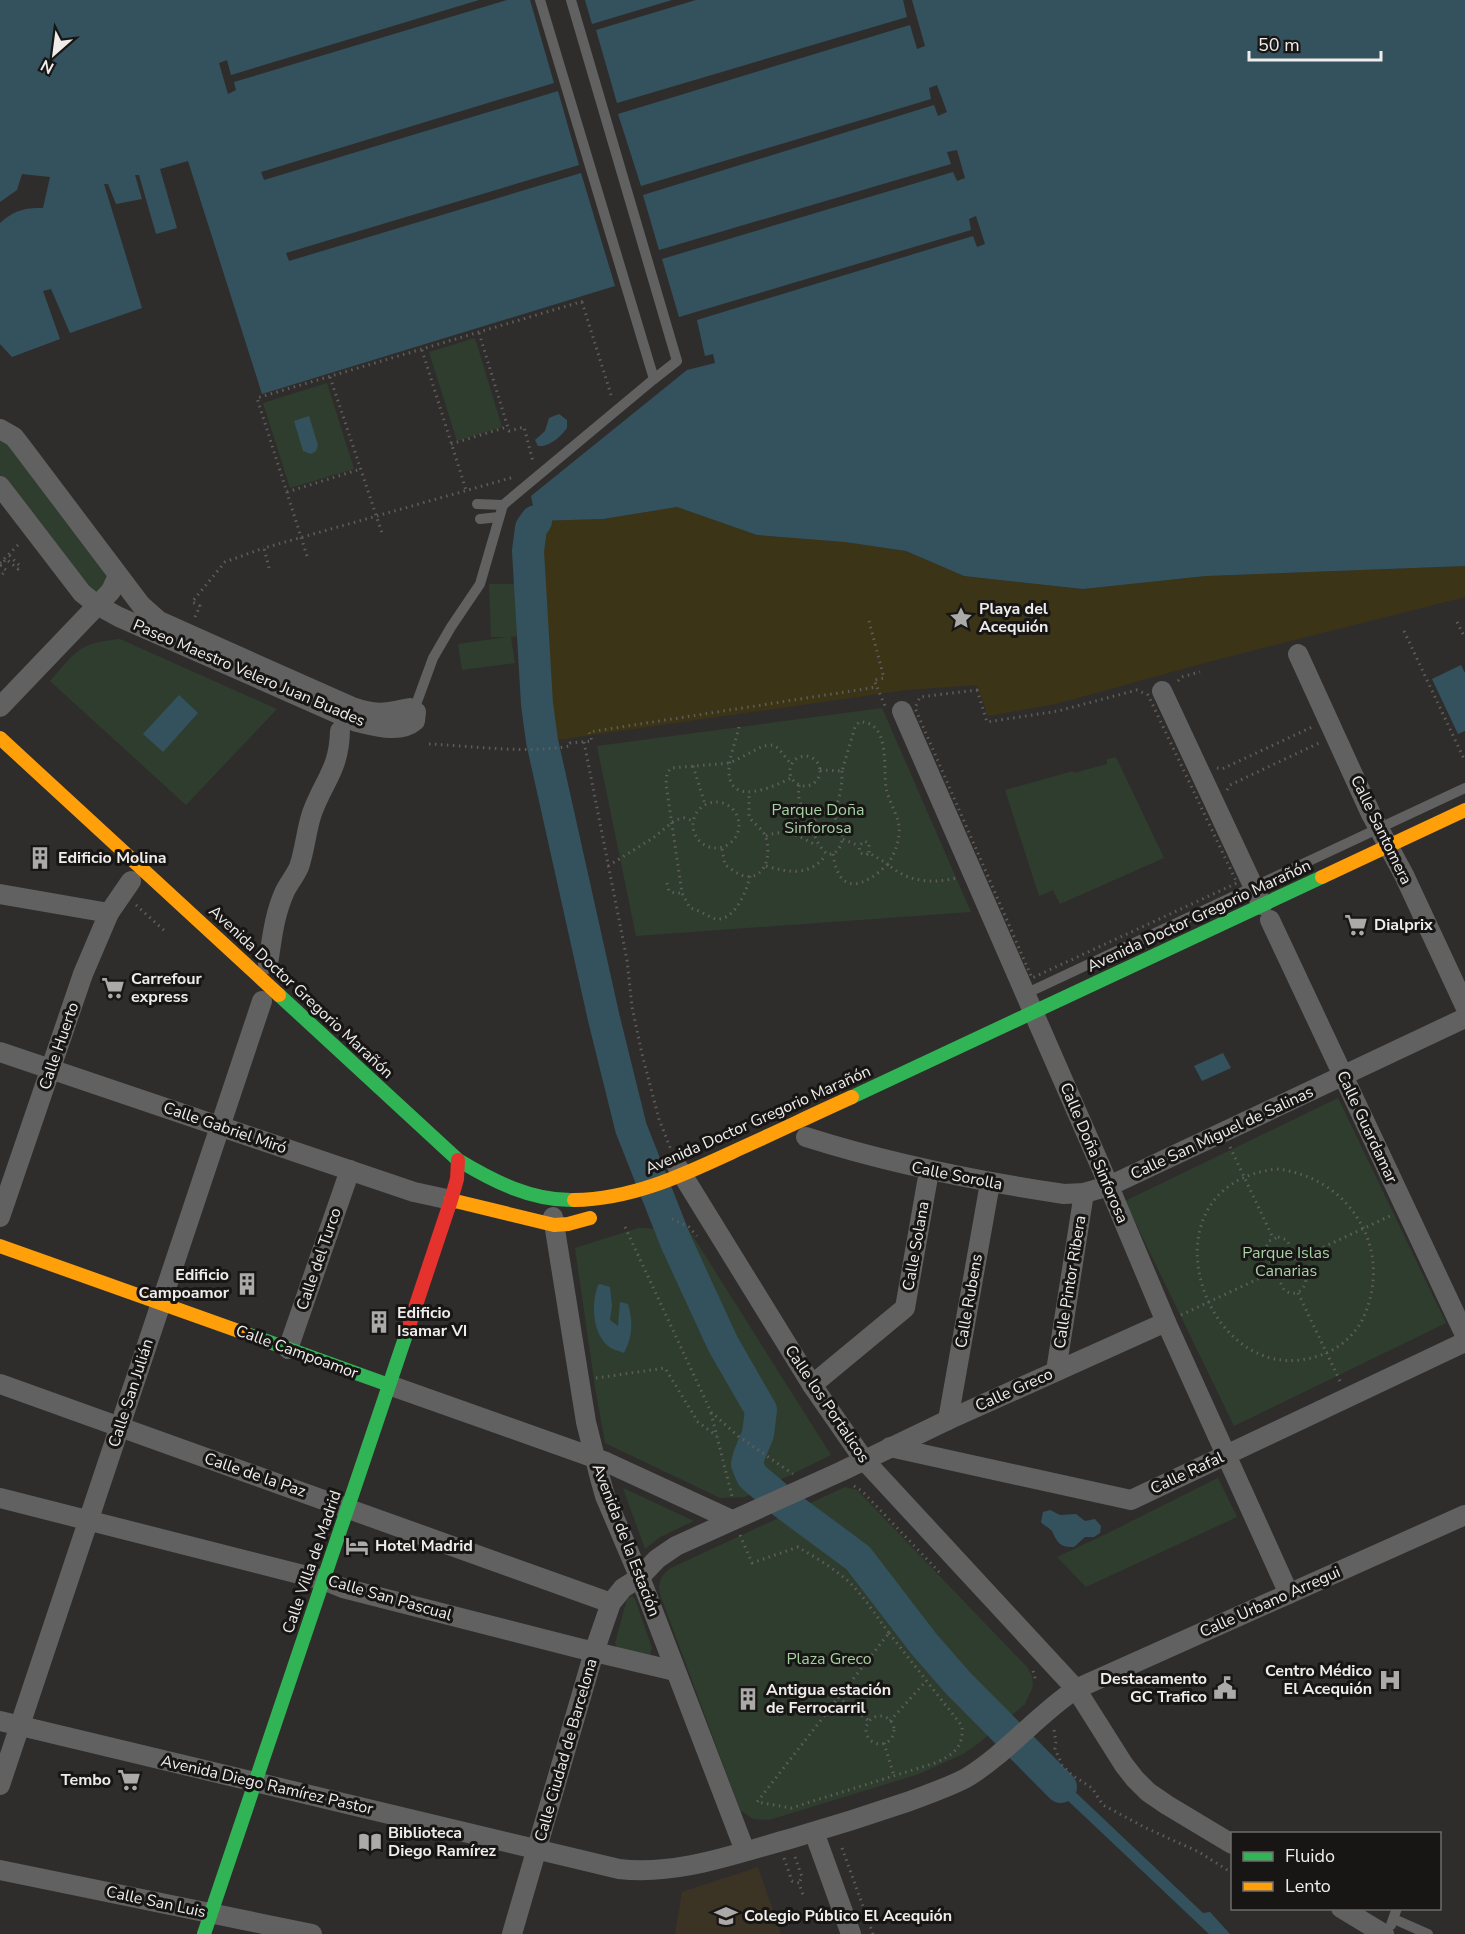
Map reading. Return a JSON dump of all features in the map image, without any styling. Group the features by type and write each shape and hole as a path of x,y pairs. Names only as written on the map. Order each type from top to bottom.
{"street":[{"name":"Paseo Maestro Velero Juan Buades","path":"0,429 14,437 150,615 172,628 357,709 389,714 407,709 414,710 415,721 403,727 376,727 357,722 119,617 97,605 82,593 0,486"},
{"path":"0,706 111,591 118,575"},
{"name":"Calle Santomera","path":"1298,654 1378,827 1465,1006"},
{"name":"Calle Guardamar","path":"1163,695 1465,1335"},
{"name":"Calle Doña Sinforosa","path":"901,708 1166,1322 1289,1594"},
{"path":"268,964 274,922 299,865 313,811 336,763 340,748 340,730"},
{"name":"Avenida Doctor Gregorio Marañón","path":"0,738 458,1160 499,1185 524,1194 567,1201 610,1198 684,1183 1038,1024 1394,857 1465,810"},
{"name":"Calle Huerto","path":"0,1217 83,974 109,913 131,881"},
{"path":"0,894 109,913"},
{"name":"Calle San Julián","path":"0,1785 262,1001"},
{"name":"Calle San Miguel de Salinas","path":"1109,1186 1465,1018"},
{"name":"Calle Gabriel Miró","path":"0,1053 414,1191 451,1200"},
{"path":"801,1140 827,1127"},
{"name":"Calle Sorolla","path":"801,1140 888,1162 990,1183 1064,1194 1084,1193 1109,1186"},
{"name":"Calle Villa de Madrid","path":"204,1934 451,1200 457,1179 458,1160"},
{"path":"443,1167 474,1191 553,1221"},
{"name":"Calle del Turco","path":"288,1349 350,1170"},
{"name":"Calle Solana","path":"812,1385 905,1308 929,1171"},
{"name":"Calle los Portalicos","path":"684,1183 812,1385 864,1460 1076,1689 1135,1779 1148,1792 1167,1805 1231,1843"},
{"name":"Calle Rubens","path":"948,1419 990,1183"},
{"name":"Calle Pintor Ribera","path":"1056,1371 1084,1193"},
{"path":"451,1200 553,1221 608,1216"},
{"name":"Avenida de la Estación","path":"553,1221 586,1422 605,1496 745,1851"},
{"name":"Calle Campoamor","path":"0,1246 594,1458"},
{"name":"Calle Greco","path":"864,1460 948,1419 1166,1322"},
{"name":"Calle Rafal","path":"890,1447 1131,1500 1465,1342"},
{"name":"Calle de la Paz","path":"0,1384 612,1603"},
{"path":"594,1458 736,1518"},
{"path":"639,1578 669,1550 736,1518 800,1481 864,1460"},
{"name":"Calle San Pascual","path":"0,1498 323,1580 343,1588 675,1671"},
{"name":"Calle Urbano Arregui","path":"814,1832 864,1817 954,1784 1046,1724 1076,1689 1465,1515"},
{"name":"Calle Ciudad de Barcelona","path":"512,1934 594,1652 612,1603 623,1588 639,1578"},
{"name":"Avenida Diego Ramírez Pastor","path":"0,1721 619,1869 636,1871 688,1866 745,1851"},
{"path":"745,1851 814,1832 851,1934"},
{"name":"Calle San Luis","path":"0,1870 312,1934"},
{"path":"1347,1910 1390,1924"}],"lane":[{"path":"540,0 654,379"},
{"path":"414,710 433,658 480,584 503,505 677,361 571,0"},
{"path":"477,504 503,505"},
{"path":"480,519 499,517"},
{"path":"1025,994 1465,788"},
{"path":"1390,1924 1428,1934"}],"path":[{"path":"307,556 257,398 587,300"},
{"path":"582,302 614,404"},
{"path":"479,333 509,431 524,427 535,471"},
{"path":"422,350 466,490"},
{"path":"330,377 382,533"},
{"path":"451,444 508,427"},
{"path":"287,492 361,469"},
{"path":"194,620 200,606 192,602 225,562 300,537 515,476"},
{"path":"0,565 24,539"},
{"path":"264,548 269,568"},
{"path":"0,565 6,559 18,569 20,566 8,555"},
{"path":"0,565 6,570 0,577"},
{"path":"869,621 884,678 874,680 877,687 901,708 920,696 977,690 987,722 1058,711 1137,690 1148,695 1163,695 1180,677 1200,672"},
{"path":"1457,622 1465,638"},
{"path":"1404,631 1465,761"},
{"path":"429,744 526,749 561,748 570,746 570,743 592,741 589,732 877,687"},
{"path":"766,836 776,832 795,835 827,854 833,854 842,846 843,839 833,814 840,800 842,771 855,727 859,722 866,722 874,728 883,741 886,790 900,830 897,850 888,864 877,874 863,882 851,884 841,879 835,869 833,854"},
{"path":"739,727 730,763 731,783 739,790 749,792 759,791 791,778"},
{"path":"1213,767 1222,769 1312,727"},
{"path":"584,742 644,1064 659,1119 684,1183"},
{"path":"1228,789 1230,785 1318,743 1327,746"},
{"path":"750,876 741,899 724,918 714,919 699,910 690,908 685,902 671,822 666,784 667,773 670,768 730,763 763,746 773,745 791,764"},
{"path":"808,756 817,761 820,770 818,780 809,786 799,785 791,778 791,764 798,757 808,756"},
{"path":"693,766 705,805"},
{"path":"820,770 842,771"},
{"path":"799,785 798,802 802,808 817,818"},
{"path":"722,849 725,865 740,875 750,876 763,871 766,866 768,853 766,836 749,817 749,792"},
{"path":"718,802 731,806 739,817 740,830 734,842 722,849 708,848 698,840 693,821 695,814 705,805 718,802"},
{"path":"818,847 813,836 813,827 817,818 821,813 833,814"},
{"path":"739,817 749,817"},
{"path":"608,866 653,838 671,822 684,818 693,821"},
{"path":"843,839 859,846"},
{"path":"859,846 867,841 870,846 869,853"},
{"path":"859,846 860,853 863,855 869,853 910,877 933,882 958,877"},
{"path":"766,866 788,871 811,870 819,865 827,854"},
{"path":"667,883 669,891 682,892"},
{"path":"136,905 167,933"},
{"path":"1229,1144 1273,1238"},
{"path":"1277,1169 1294,1171 1311,1177 1342,1198 1364,1229 1373,1266 1370,1302 1353,1333 1341,1345 1310,1359 1276,1359 1243,1344 1216,1317 1200,1283 1197,1246 1207,1211 1229,1185 1244,1176 1277,1169"},
{"path":"1296,1260 1392,1216"},
{"path":"625,1229 711,1412 736,1518 752,1563 798,1547 848,1581 859,1593 962,1726 961,1742 952,1755 935,1763 791,1808 757,1802 889,1633"},
{"path":"1273,1238 1287,1240 1296,1260 1306,1280 1305,1285 1298,1293 1288,1293 1284,1290 1265,1250 1266,1245 1273,1238"},
{"path":"1166,1322 1275,1270"},
{"path":"1298,1293 1342,1386"},
{"path":"592,1378 666,1368 698,1422 717,1436"},
{"path":"711,1412 738,1436 800,1481"},
{"path":"850,1484 862,1491 949,1582"},
{"path":"1030,1667 1036,1681"},
{"path":"890,1721 926,1681"},
{"path":"838,1696 869,1721"},
{"path":"877,1716 890,1721 893,1734 891,1738 884,1743 874,1743 867,1736 866,1726 869,1721 877,1716"},
{"path":"1046,1724 1056,1741 1055,1749 1062,1765 1072,1776 1092,1788 1103,1805 1199,1852 1231,1872"},
{"path":"884,1743 894,1776"},
{"path":"842,1848 873,1934"},
{"path":"783,1856 792,1881 799,1883"},
{"path":"794,1856 802,1877 799,1883 803,1895"}],"shaded area":[{"name":"Colegio Público El Acequión","path":"758,1867 781,1934 675,1934 682,1892"}],"green space":[{"path":"475,338 502,427 457,441 429,352"},
{"path":"327,383 354,469 290,488 263,403"},
{"path":"0,440 11,442 106,574 104,586 96,592 86,586 0,475"},
{"path":"489,584 516,584 517,636 511,637 515,663 462,670 458,644 508,637 491,637"},
{"path":"120,639 277,709 186,805 50,681 79,650 95,643"},
{"name":"Parque Doña Sinforosa","path":"882,708 971,912 636,936 597,746"},
{"path":"1116,757 1164,858 1060,904 1053,890 1039,896 1005,790 1107,764 1107,759"},
{"name":"Parque Islas Canarias","path":"1338,1098 1446,1323 1234,1426 1125,1201"},
{"path":"638,1228 689,1230 831,1455 745,1497 720,1498 605,1443 575,1248"},
{"path":"1218,1478 1237,1517 1086,1587 1057,1557 1106,1534"},
{"name":"Plaza Greco","path":"845,1487 857,1490 1027,1667 1032,1676 1033,1686 1025,1704 963,1754 919,1774 769,1820 753,1819 740,1810 661,1597 660,1581 671,1568"},
{"path":"623,1488 694,1521 660,1537 645,1549"},
{"path":"632,1596 652,1648 650,1655 617,1648 615,1643 627,1599"}],"sand":[{"name":"Playa del Acequión","path":"677,507 757,535 845,542 906,551 964,576 1083,589 1206,576 1465,566 1465,597 1212,661 1056,704 988,716 977,685 906,690 557,740 541,640 540,541 544,537 536,521 603,519"}],"water":[{"path":"0,0 479,0 231,75 227,60 219,63 228,94 236,90 234,82 507,0 530,0 554,83 261,172 264,180 558,91 579,165 286,253 289,261 581,173 615,286 262,394 188,161 160,169 177,228 156,234 139,175 135,175 142,199 116,204 108,184 104,184 142,308 70,333 51,289 43,291 60,339 12,357 0,344 0,223 20,211 43,208 50,177 22,174 17,190 0,202"},
{"path":"585,0 672,0 592,24"},
{"path":"696,0 903,0 907,17 617,103 596,30"},
{"path":"912,0 1465,0 1465,566 1206,576 1083,589 964,576 906,551 845,542 757,535 677,507 603,519 536,521 531,496 687,370 715,363 713,354 705,356 697,320 973,236 977,247 985,244 976,216 969,219 971,230 679,317 662,259 953,172 957,181 965,178 957,150 947,152 951,164 659,250 643,195 934,105 938,116 947,112 937,85 929,88 931,99 641,186 618,114 910,25 917,49 925,46"},
{"path":"559,414 567,420 567,428 551,443 538,446 535,440 545,431 549,418"},
{"path":"309,416 318,445 316,451 311,454 303,451 294,421"},
{"path":"1461,665 1465,673 1465,731 1458,734 1432,679"},
{"path":"179,695 198,713 163,752 143,734"},
{"path":"1223,1053 1231,1068 1202,1081 1194,1066"},
{"path":"600,1284 610,1287 612,1306 610,1320 618,1326 620,1302 628,1304 631,1329 624,1353 612,1349 605,1343 597,1328 594,1301"},
{"path":"1050,1510 1060,1515 1076,1514 1085,1521 1095,1519 1101,1526 1100,1533 1094,1537 1085,1537 1074,1547 1062,1545 1051,1530 1041,1522 1043,1512"},
{"path":"1034,1753 1203,1913 1210,1912 1230,1934 1209,1934 1026,1761"}],"waterway":[{"path":"536,521 531,528 528,551 537,704 542,741 604,1019 631,1128 676,1242 723,1344 761,1410 758,1434 747,1464 752,1476 785,1504 858,1558 924,1644 958,1683 1061,1787"}],"traffic: fast":[{"path":"852,1097 1322,877"},
{"path":"279,995 458,1160 513,1188 543,1197 574,1200"},
{"path":"204,1934 408,1329"},
{"path":"247,1334 389,1385"}],"traffic: slow":[{"path":"0,738 279,995"},
{"path":"1322,877 1465,810"},
{"path":"574,1200 618,1195 659,1184 852,1097"},
{"path":"451,1200 554,1225 590,1218"},
{"path":"0,1246 247,1334"}],"traffic: jam":[{"path":"408,1329 451,1200 457,1179 458,1160"}],"place":[{"name":"Playa del Acequión","path":"961,618"},
{"name":"Edificio Molina","path":"40,858"},
{"name":"Dialprix","path":"1356,925"},
{"name":"Carrefour express","path":"113,988"},
{"name":"Edificio Campoamor","path":"247,1284"},
{"name":"Edificio Isamar VI","path":"379,1322"},
{"name":"Hotel Madrid","path":"357,1546"},
{"name":"Centro Médico El Acequión","path":"1390,1680"},
{"name":"Destacamento GC Trafico","path":"1225,1688"},
{"name":"Antigua estación de Ferrocarril","path":"748,1699"},
{"name":"Tembo","path":"129,1780"},
{"name":"Biblioteca Diego Ramírez","path":"370,1842"},
{"name":"Colegio Público El Acequión","path":"726,1916"}]}
